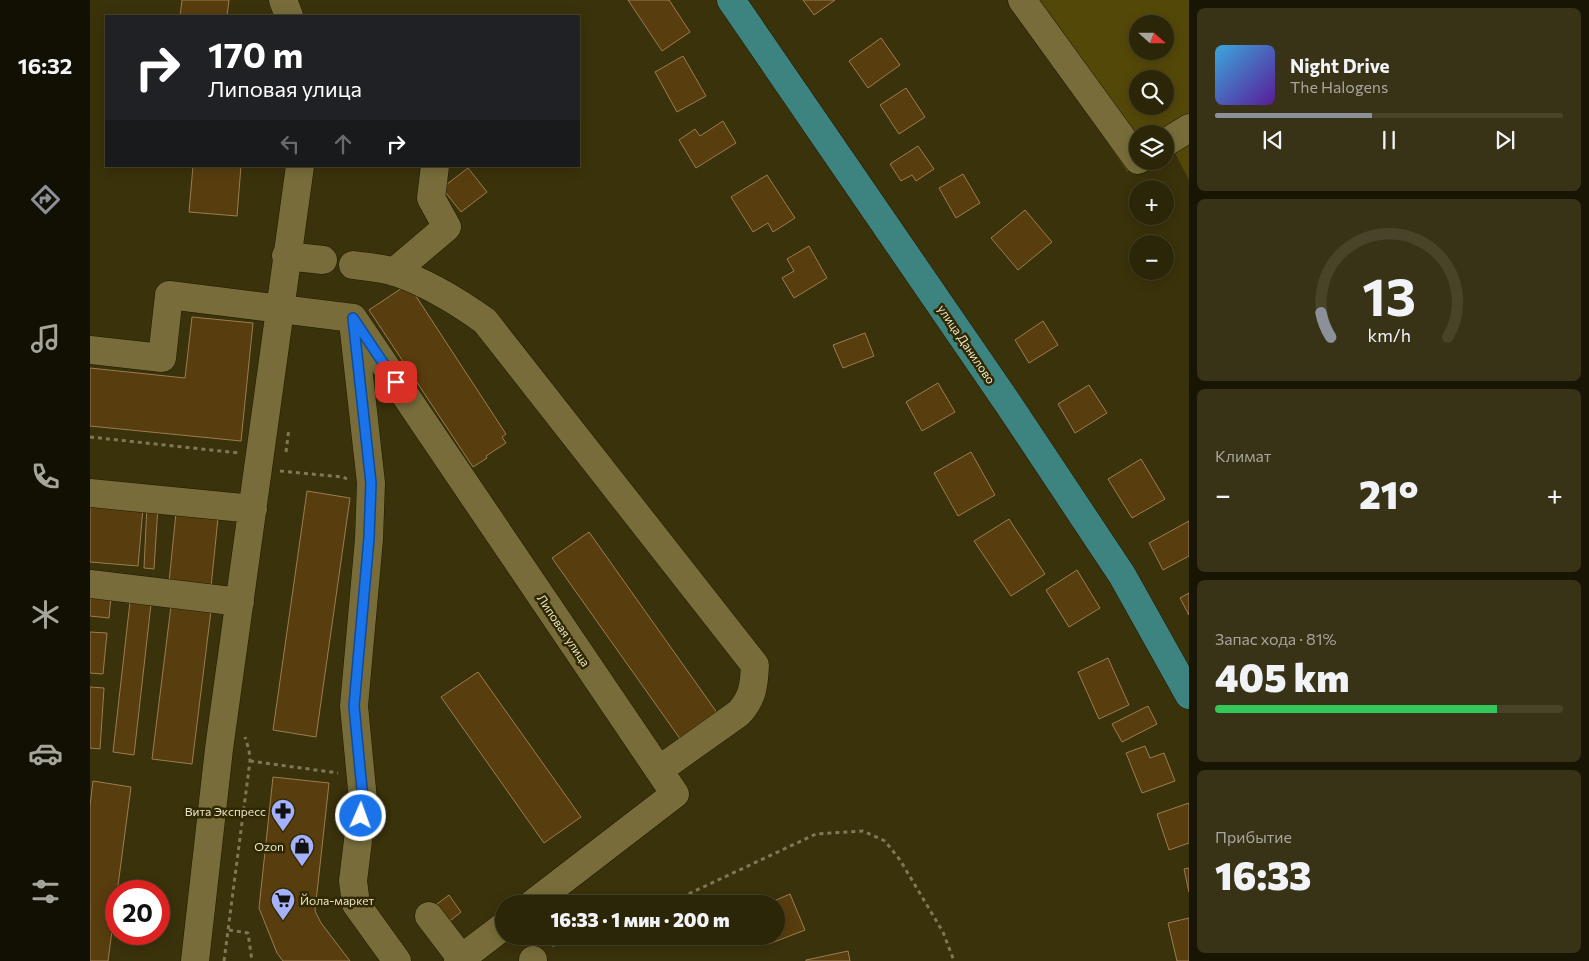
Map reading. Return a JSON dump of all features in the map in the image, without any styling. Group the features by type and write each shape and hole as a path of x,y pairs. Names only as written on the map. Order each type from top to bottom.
{"main road":[{"name":"улица Данилово","path":"731,0 1004,397 1122,576 1182,679 1189,695"}],"street":[{"path":"283,0 289,15"},
{"path":"1022,0 1129,148"},
{"path":"1174,137 1189,128"},
{"path":"195,961 219,749 253,509 276,457 280,309 300,167"},
{"path":"394,272 446,227 431,198 435,167"},
{"path":"286,256 323,260"},
{"path":"353,264 394,272 453,299 485,321 755,665 752,693 748,704 739,713 659,770"},
{"path":"90,350 162,358 169,295 353,318 371,483 369,538 354,706 363,800 353,881 356,904 397,961"},
{"name":"Липовая улица","path":"353,318 675,794 544,895"},
{"path":"90,494 253,509"},
{"path":"90,584 240,602"},
{"path":"429,916 460,960 495,933"}],"path":[{"path":"278,480 276,457 290,427"},
{"path":"90,437 276,457"},
{"path":"224,961 250,761 243,729"},
{"path":"250,761 339,773"},
{"path":"686,895 816,834 863,831 885,841 900,860 943,932 954,961"},
{"path":"229,930 248,933 252,961"}],"shaded area":[{"path":"1013,0 1189,0 1189,180 1174,151 1174,125 1129,125 1129,170 1131,170 1127,172"}],"building":[{"path":"182,0 229,0 227,15 180,15"},
{"path":"628,0 669,0 690,32 662,51"},
{"path":"803,0 835,0 814,15"},
{"path":"881,38 900,65 868,88 849,61"},
{"path":"683,56 706,96 677,112 655,72"},
{"path":"906,88 925,117 899,134 880,105"},
{"path":"723,121 736,143 696,168 679,140 695,129 700,136"},
{"path":"918,146 934,169 916,181 912,175 901,181 890,164"},
{"path":"193,167 241,167 237,216 189,212"},
{"path":"468,168 487,192 461,212 442,188"},
{"path":"963,174 980,203 956,218 939,188"},
{"path":"767,175 795,218 773,232 768,223 753,232 731,197"},
{"path":"1025,210 1052,242 1018,270 991,238"},
{"path":"809,246 827,278 794,298 782,278 794,271 787,259"},
{"path":"408,284 506,434 502,437 506,443 473,467 369,310"},
{"path":"192,317 253,323 241,441 90,426 90,368 185,378"},
{"path":"1043,321 1058,345 1029,363 1015,340"},
{"path":"865,333 874,356 843,368 833,345"},
{"path":"938,383 955,412 922,431 906,402"},
{"path":"1089,385 1107,413 1075,433 1058,404"},
{"path":"971,452 995,495 958,516 934,473"},
{"path":"1141,459 1165,499 1132,518 1108,479"},
{"path":"307,491 350,498 316,737 273,730"},
{"path":"90,503 143,508 138,566 90,562"},
{"path":"177,503 219,508 211,587 169,582"},
{"path":"147,505 158,506 154,569 144,568"},
{"path":"1009,519 1045,574 1011,596 974,541"},
{"path":"1189,521 1189,556 1163,570 1149,543"},
{"path":"589,532 718,714 681,740 552,558"},
{"path":"1077,570 1100,608 1069,627 1046,590"},
{"path":"131,593 152,595 134,755 113,752"},
{"path":"1189,593 1189,615 1180,598"},
{"path":"90,594 111,596 109,618 90,616"},
{"path":"171,606 211,611 192,764 152,759"},
{"path":"90,632 107,633 103,674 90,673"},
{"path":"1108,658 1129,705 1099,719 1078,672"},
{"path":"478,672 581,817 544,843 441,697"},
{"path":"90,687 104,688 100,749 90,748"},
{"path":"1148,706 1157,724 1122,742 1112,724"},
{"path":"1145,746 1150,758 1164,753 1175,781 1142,793 1126,753"},
{"path":"273,777 329,783 315,911 321,923 350,961 283,961 277,953 259,908"},
{"path":"93,781 131,787 119,880 105,880 105,945 110,945 108,961 90,961 90,806"},
{"path":"1189,803 1189,843 1169,850 1157,814"},
{"path":"1189,868 1189,892 1184,869"},
{"path":"790,894 805,930 785,938 785,896"},
{"path":"449,895 461,912 446,924 433,907"},
{"path":"1189,918 1189,961 1177,961 1168,923"},
{"path":"848,951 850,961 806,961 806,960"}],"place":[{"name":"Вита Экспресс","path":"283,832"},
{"name":"Ozon","path":"302,867"},
{"name":"Йола-маркет","path":"283,921"}],"route":[{"path":"361,816 363,800 354,706 369,538 371,483 353,318 396,382"}]}
